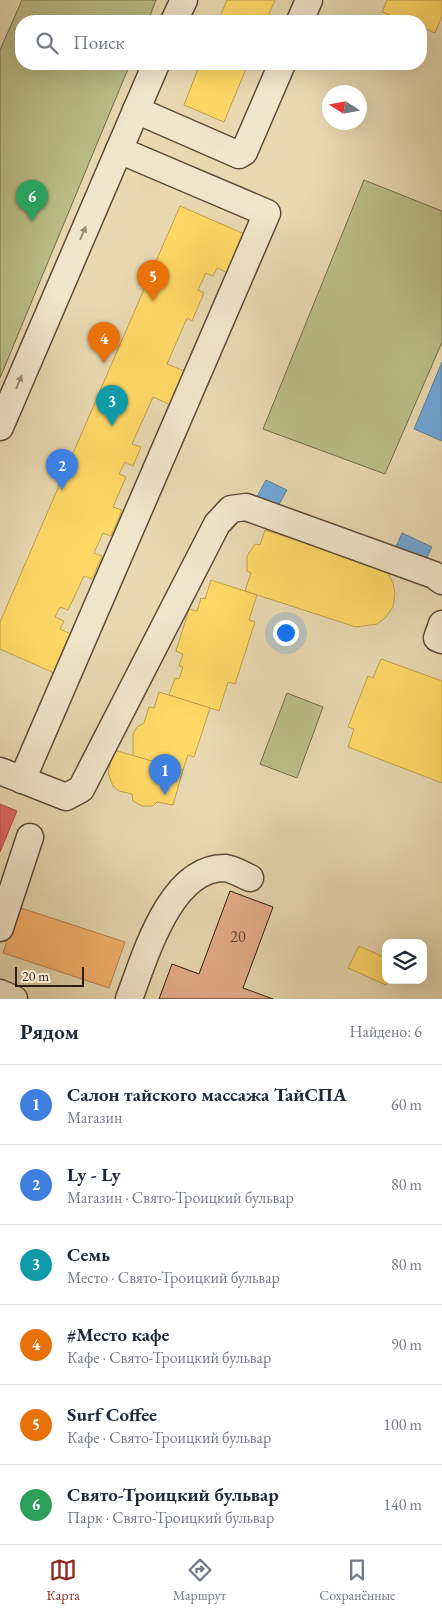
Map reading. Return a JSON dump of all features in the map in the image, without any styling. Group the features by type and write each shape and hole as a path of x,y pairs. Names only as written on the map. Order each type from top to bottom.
{"street":[{"path":"177,15 184,0"},
{"path":"303,15 309,0"},
{"path":"0,427 153,70"},
{"path":"136,110 239,155 244,152 279,70"},
{"path":"119,150 267,213 11,775 66,797 81,790 217,524 231,509 246,507 434,575 442,581"},
{"path":"442,624 437,638 442,640"},
{"path":"0,928 30,837"},
{"path":"129,999 158,925 175,898 191,879 209,870 227,868 250,878"},
{"path":"0,993 14,999"}],"green space":[{"path":"22,0 156,0 150,15 15,15"},
{"path":"15,16 15,70 128,70 0,378 0,50"},
{"path":"364,180 442,211 442,342 385,474 263,429"},
{"path":"287,693 323,707 297,778 260,764"}],"building: Жильё":[{"path":"227,0 275,0 269,15 221,15"},
{"path":"387,0 442,0 442,16 435,33 427,30 427,15 390,15 382,12"},
{"path":"198,70 246,70 224,122 184,105"},
{"path":"180,206 256,239 239,278 217,268 213,276 206,273 198,290 204,293 192,321 187,318 167,364 194,375 180,409 153,397 132,444 141,447 133,466 125,462 119,474 126,477 113,507 122,510 111,536 103,533 94,553 102,556 92,579 84,576 68,610 60,607 55,617 64,621 60,629 80,638 63,677 0,649 0,622"},
{"path":"265,530 303,542 304,538 378,566 388,573 393,583 395,594 393,607 386,617 377,624 356,627 245,591 251,573 247,571 247,556 255,544 260,545"},
{"path":"211,580 257,595 249,620 255,622 235,684 228,682 219,711 169,695 175,678 179,679 183,667 179,666 183,654 176,651 189,609 197,611 201,598 205,599"},
{"path":"381,659 442,681 442,783 348,747 354,729 348,727 368,676 373,678"},
{"path":"159,692 210,708 194,757 188,755 183,770 133,756 133,734 137,727 144,723 149,707 154,708"},
{"path":"114,750 183,770 173,805 157,802 153,806 142,806 133,801 132,794 119,791 113,786 108,773"},
{"path":"359,946 382,956 382,983 348,968"}],"building: Торговля":[{"path":"0,804 17,811 0,852"}],"building: Школы":[{"path":"442,362 442,441 414,429"},
{"path":"266,480 287,490 273,515 253,504"},
{"path":"402,533 432,547 424,563 395,549"}],"building: Медицина":[{"path":"18,907 125,942 109,988 3,953"}],"building: Прочее":[{"path":"230,891 273,907 243,988 273,999 159,999 172,964 199,974"}],"place":[{"name":"Свято-Троицкий бульвар","path":"32,221"},
{"name":"Surf Coffee","path":"153,301"},
{"name":"#Место кафе","path":"104,363"},
{"name":"Семь","path":"112,426"},
{"name":"Ly - Ly","path":"62,490"},
{"name":"Салон тайского массажа ТайСПА","path":"165,795"}]}
